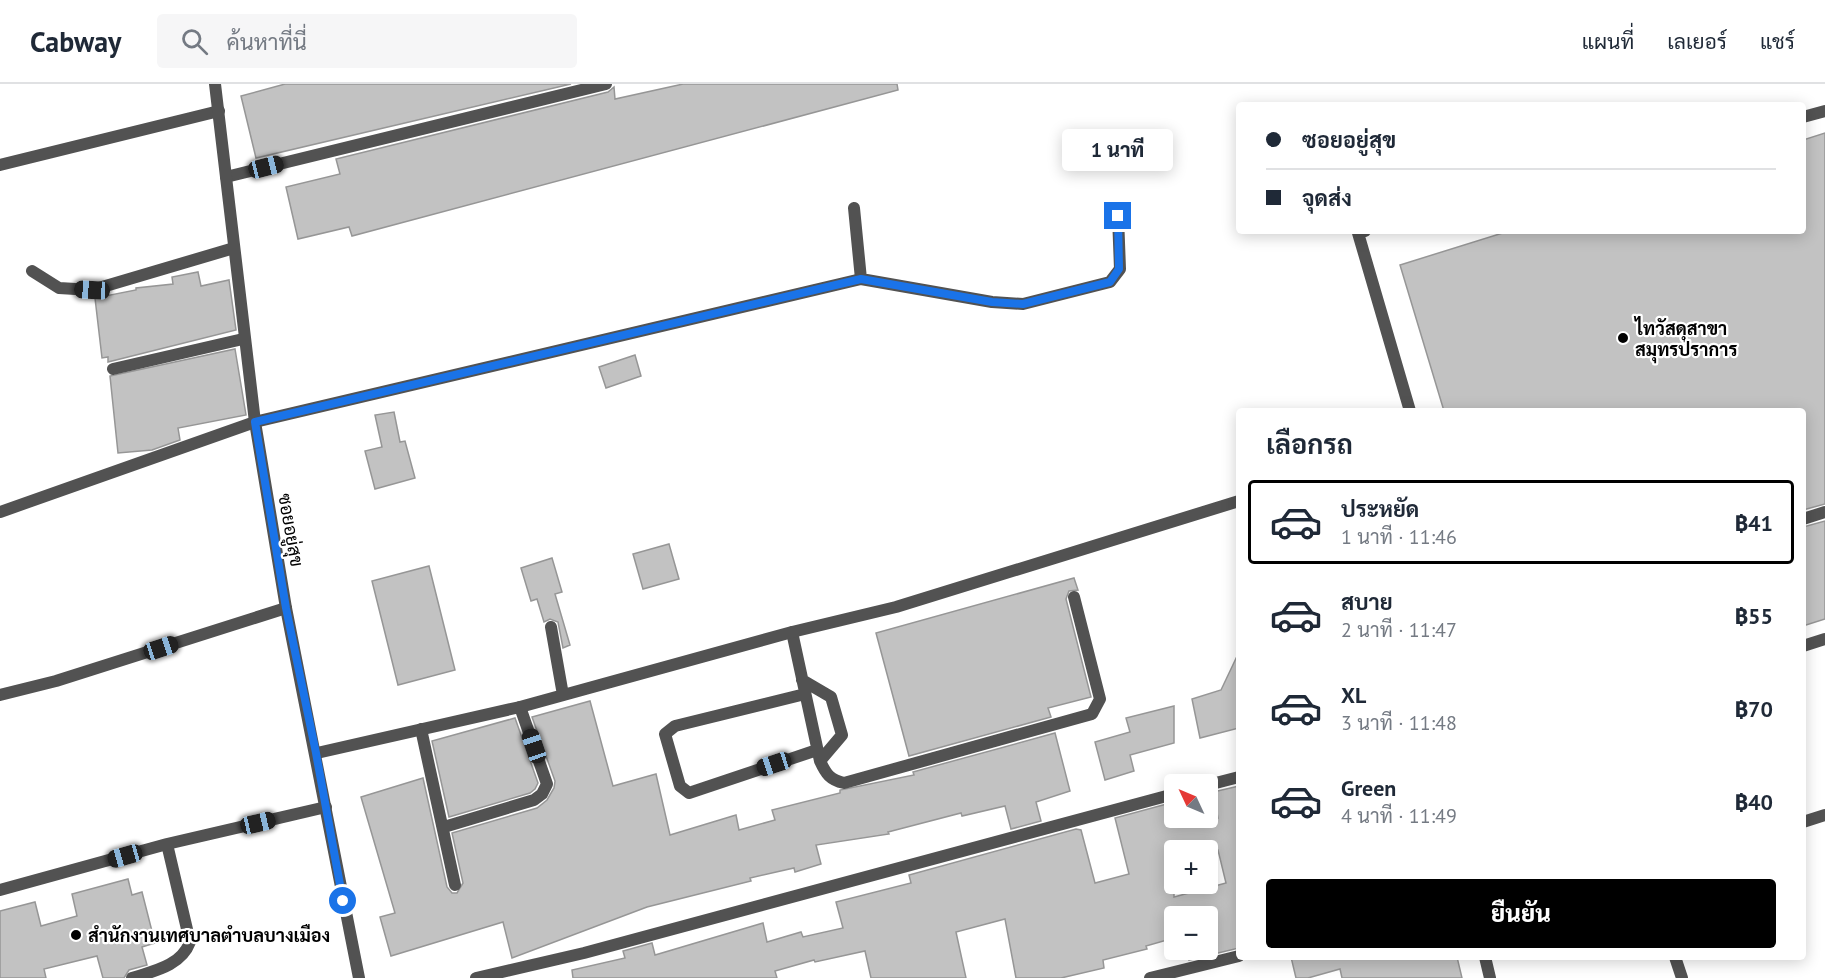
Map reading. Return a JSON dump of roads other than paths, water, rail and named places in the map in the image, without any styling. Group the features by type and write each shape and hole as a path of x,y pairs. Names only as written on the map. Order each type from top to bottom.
{"street":[{"name":"ซอยอยู่สุข","path":"215,84 243,339 255,422 286,608 359,978"},
{"path":"226,177 606,84"},
{"path":"0,165 219,111"},
{"path":"1806,116 1825,111"},
{"path":"854,208 861,279"},
{"path":"0,512 255,422 861,279 992,302 1023,304 1110,282 1119,269 1118,216"},
{"path":"1358,234 1409,408"},
{"path":"32,271 60,288 92,290 234,248"},
{"path":"113,369 243,339"},
{"path":"316,753 520,707 792,632 896,607 1236,502"},
{"path":"1806,518 1825,512"},
{"path":"792,632 819,755 826,774 834,781 844,783 1092,714 1100,699 1074,597"},
{"path":"0,695 56,681 286,608"},
{"path":"551,627 563,694"},
{"path":"1806,645 1825,639"},
{"path":"802,680 831,697 842,735 819,755 689,793 680,786 665,734 675,726 805,694"},
{"path":"444,827 534,800 545,790 547,784 520,707"},
{"path":"421,729 455,885"},
{"path":"1218,782 1236,778"},
{"path":"477,978 584,953 1164,797"},
{"path":"0,890 166,844 326,807"},
{"path":"1806,821 1825,815"},
{"path":"132,978 161,969 179,959 190,942 166,844"},
{"path":"1150,978 1236,957"},
{"path":"1486,960 1490,978"},
{"path":"1676,960 1682,978"}],"place":[{"name":"ไทวัสดุสาขา สมุทรปราการ","path":"1623,338"},
{"name":"สำนักงานเทศบาลตำบลบางเมือง","path":"76,935"}]}
